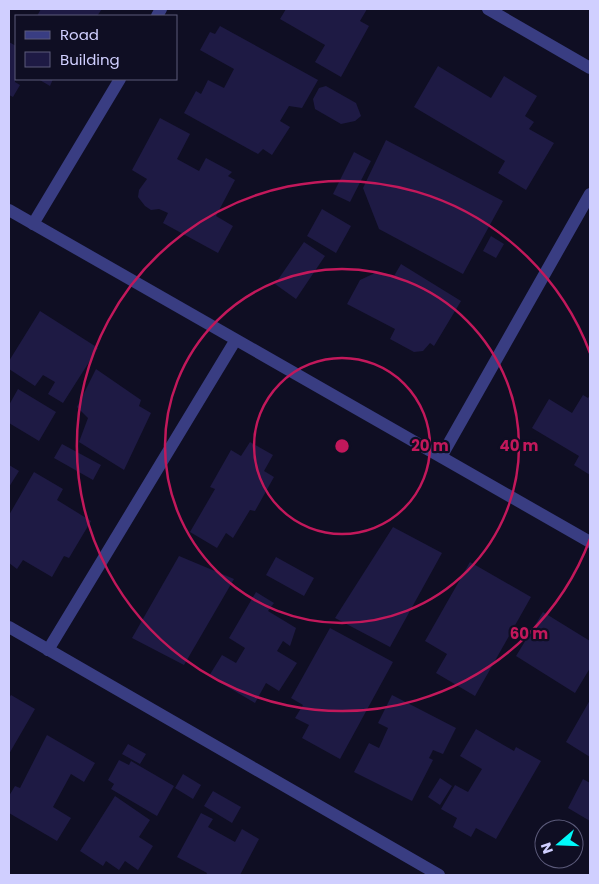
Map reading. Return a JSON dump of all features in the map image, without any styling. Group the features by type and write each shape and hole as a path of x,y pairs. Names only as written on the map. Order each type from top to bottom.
{"street":[{"path":"488,9 590,68"},
{"path":"33,224 119,80"},
{"path":"442,458 590,194"},
{"path":"9,210 235,341 590,542"},
{"path":"48,650 235,341"},
{"path":"9,627 439,875"}],"building":[{"path":"41,9 102,9 98,15 38,15"},
{"path":"286,9 367,9 360,21 369,26 341,77 315,62 325,45 280,19"},
{"path":"220,26 318,80 302,108 289,106 280,121 290,127 272,155 263,149 258,154 184,113 196,91 201,94 208,80 224,88 234,69 200,50 210,32 215,34"},
{"path":"9,42 15,45 15,82 20,85 13,97 9,95"},
{"path":"438,66 491,98 504,76 537,96 525,116 534,122 529,129 554,143 526,190 498,173 505,161 414,107"},
{"path":"40,80 53,80 50,86"},
{"path":"326,86 356,103 361,116 355,121 341,124 315,109 313,99 319,88"},
{"path":"160,118 190,134 177,159 199,171 206,158 232,172 228,176 235,180 216,216 233,226 218,253 163,223 168,213 159,209 151,210 138,197 139,190 147,179 132,170"},
{"path":"386,140 503,201 463,274 379,229 363,188"},
{"path":"354,152 371,161 350,202 333,194"},
{"path":"322,209 351,226 336,253 307,236"},
{"path":"491,236 504,244 496,258 483,251"},
{"path":"304,242 325,256 296,299 275,284"},
{"path":"401,264 461,301 434,346 430,343 423,351 414,352 390,339 395,329 347,304 360,280 375,273 394,276"},
{"path":"40,311 98,348 63,403 48,394 55,382 43,375 35,386 9,369 9,361"},
{"path":"96,369 141,400 139,406 151,413 124,470 79,442 88,418 77,407"},
{"path":"18,389 56,412 39,441 9,423 9,405"},
{"path":"583,395 588,398 590,395 590,475 574,465 579,456 532,428 549,399 572,413"},
{"path":"250,442 273,455 264,471 274,477 255,511 250,510 233,538 226,533 217,548 190,532 215,489 210,487 231,450 241,456"},
{"path":"62,444 101,465 93,480 54,458"},
{"path":"9,465 19,471 9,487"},
{"path":"34,472 63,489 57,500 91,521 69,558 64,556 52,577 23,560 17,569 9,563 9,515"},
{"path":"393,527 442,553 390,647 335,618"},
{"path":"179,556 234,579 184,665 132,638"},
{"path":"276,557 314,578 304,596 266,575"},
{"path":"470,562 531,597 475,696 436,673 447,654 425,641"},
{"path":"256,592 274,603 268,611 296,628 290,646 283,641 277,651 297,663 279,691 266,683 255,703 209,676 222,655 236,663 245,648 229,638"},
{"path":"543,612 590,641 590,668 575,693 516,656"},
{"path":"330,628 393,662 340,759 302,738 309,725 295,718 303,705 291,698"},
{"path":"11,695 35,709 9,754 9,698"},
{"path":"392,695 456,728 443,754 433,750 429,758 433,760 412,801 354,772 369,743 379,748 388,728 378,723"},
{"path":"590,700 590,757 566,742"},
{"path":"476,729 514,751 516,747 541,761 496,839 476,828 471,837 453,827 457,818 441,809 455,785 468,792 482,769 460,756"},
{"path":"47,735 95,763 84,782 71,774 53,807 71,818 57,841 9,813 9,796 15,786 20,788"},
{"path":"128,744 146,754 140,764 122,754"},
{"path":"119,760 129,765 131,761 174,786 157,816 111,789 114,784 108,780"},
{"path":"183,774 201,785 193,799 175,788"},
{"path":"440,778 452,786 440,805 428,797"},
{"path":"583,779 590,783 590,821 568,808"},
{"path":"213,791 241,807 232,823 204,806"},
{"path":"115,796 150,820 139,837 153,846 138,870 125,861 119,870 106,861 103,866 80,851"},
{"path":"201,813 213,819 208,827 235,842 242,829 259,839 240,875 206,875 207,873 177,857"}]}
